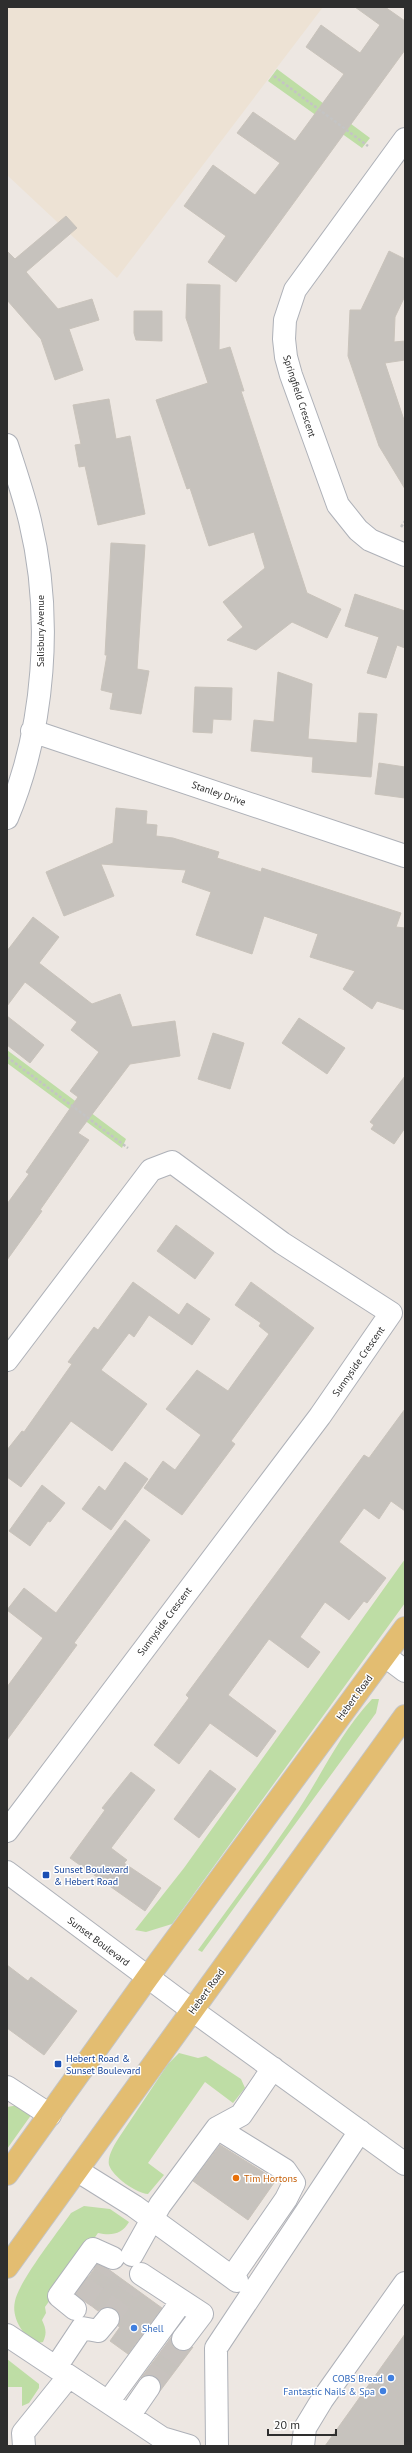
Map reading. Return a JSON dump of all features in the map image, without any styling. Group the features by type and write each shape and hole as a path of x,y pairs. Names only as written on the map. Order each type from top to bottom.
{"main road":[{"name":"Hebert Road","path":"7,2174 148,1978 405,1628"},
{"name":"Hebert Road","path":"7,2267 78,2172 192,2010 405,1716"}],"street":[{"name":"Springfield Crescent","path":"405,139 302,277 289,305 284,339 286,357 291,375 338,505 358,530 370,540 383,548 405,556"},
{"name":"Salisbury Avenue","path":"7,445 30,521 41,605 39,689 32,731 22,772 7,818"},
{"name":"Stanley Drive","path":"32,731 405,856"},
{"name":"Sunnyside Crescent","path":"7,1360 151,1170 172,1162 282,1244 391,1313 320,1416 7,1831"},
{"path":"385,1656 405,1671"},
{"name":"Sunset Boulevard","path":"7,1872 148,1978 405,2164"},
{"path":"125,2268 151,2218 217,2128 241,2115 273,2068"},
{"path":"7,2087 50,2115"},
{"path":"78,2172 151,2218 235,2279 294,2183 285,2170 217,2128"},
{"path":"217,2446 216,2348 360,2131"},
{"path":"108,2319 98,2331 79,2312 59,2296 93,2249 202,2314 183,2339"},
{"path":"303,2446 305,2428 322,2400 405,2283"},
{"path":"108,2402 182,2301"},
{"path":"24,2446 23,2433 63,2372 79,2312"},
{"path":"7,2335 162,2438 189,2446"},
{"path":"129,2416 149,2387"}],"path":[{"path":"274,76 368,146"},
{"path":"401,527 405,521"},
{"path":"7,1058 128,1148"}],"shaded area":[{"path":"7,7 323,7 117,278 7,175"}],"green space":[{"path":"277,69 370,138 362,148 268,81"},
{"path":"7,1050 126,1139 122,1148 7,1063"},
{"path":"405,1559 405,1603 172,1924 146,1932 135,1930 184,1868"},
{"path":"372,1699 379,1699 376,1713 202,1952 198,1950 287,1827 341,1739 360,1712"},
{"path":"179,2053 198,2058 206,2056 241,2079 245,2088 233,2103 205,2082 148,2163 164,2175 148,2194 143,2193 131,2188 111,2170 109,2158 120,2136 168,2064"},
{"path":"25,2104 34,2111 7,2149 7,2107"},
{"path":"84,2206 110,2209 129,2222 120,2232 112,2234 98,2233 45,2307 46,2313 42,2320 45,2329 45,2336 43,2342 38,2343 23,2332 19,2326 14,2307 18,2292 31,2269 71,2213"},
{"path":"7,2359 39,2384 39,2388 29,2403 22,2406 22,2387 7,2387"}],"building":[{"path":"355,7 385,7 405,21 405,50 236,282 208,262 226,236 184,206 213,165 255,195 280,163 237,133 253,112 295,141 344,74 306,47 321,25 360,53 380,25"},
{"path":"66,216 77,228 26,272 58,309 92,299 99,320 69,329 83,370 55,380 41,339 7,300 7,251 15,259"},
{"path":"389,251 405,259 405,296 395,317 394,342 405,341 405,360 385,363 405,423 405,489 379,446 348,356 350,310 361,310"},
{"path":"187,284 220,285 219,350 230,347 244,391 241,391 307,593 341,609 327,638 292,622 256,650 227,640 243,627 223,602 265,568 254,532 209,546 190,488 187,489 156,400 208,383 186,318"},
{"path":"134,311 162,311 162,341 136,340 134,333"},
{"path":"109,399 116,439 130,436 145,514 98,525 85,466 79,467 75,445 81,444 73,405"},
{"path":"111,543 145,545 137,669 149,671 141,714 110,709 113,693 101,690 107,655 105,655"},
{"path":"355,594 405,611 405,648 397,645 386,678 367,673 379,637 345,626"},
{"path":"278,672 312,684 308,739 357,743 359,713 377,714 371,777 312,772 313,757 251,751 254,720 274,722"},
{"path":"195,687 232,688 231,720 213,719 212,733 193,732"},
{"path":"379,763 405,767 405,798 375,794"},
{"path":"116,808 147,811 146,824 157,825 156,836 173,838 219,852 217,858 261,872 262,868 401,913 396,927 405,928 405,1010 377,1001 372,1009 343,989 355,971 310,957 318,934 264,916 252,954 196,935 211,892 182,882 186,870 101,864 114,896 64,916 46,872 113,843"},
{"path":"33,917 59,937 39,963 92,1004 120,994 132,1027 175,1021 180,1056 130,1064 78,1133 89,1140 40,1210 42,1211 7,1260 7,1204 29,1174 26,1172 78,1097 70,1091 99,1052 71,1030 77,1022 25,982 7,1006 7,951"},
{"path":"7,1016 44,1045 30,1063 7,1045"},
{"path":"299,1018 345,1048 327,1074 282,1043"},
{"path":"213,1033 244,1043 230,1089 198,1079"},
{"path":"405,1076 405,1128 394,1144 371,1129 374,1125 370,1122"},
{"path":"176,1225 214,1253 195,1279 157,1251"},
{"path":"133,1282 179,1315 187,1303 210,1319 192,1345 149,1315 134,1337 129,1333 101,1370 147,1404 112,1451 71,1421 21,1487 7,1477 7,1450 22,1431 24,1432 72,1364 68,1362 94,1327 98,1330"},
{"path":"251,1282 314,1328 231,1441 235,1444 182,1515 144,1488 163,1461 175,1470 201,1435 166,1409 197,1370 228,1391 269,1334 259,1326 261,1323 235,1305"},
{"path":"405,1409 405,1511 391,1501 379,1519 364,1508 339,1542 386,1578 367,1603 364,1601 349,1620 325,1602 300,1637 320,1652 308,1668 269,1639 228,1695 276,1731 257,1757 210,1723 179,1764 154,1745 189,1698 186,1695 364,1455 369,1458"},
{"path":"125,1462 148,1479 111,1530 82,1509 99,1486 105,1491"},
{"path":"42,1485 65,1503 50,1522 48,1521 30,1546 9,1531"},
{"path":"125,1520 150,1540 74,1643 77,1645 7,1740 7,1687 43,1638 7,1610 24,1588 56,1613"},
{"path":"210,1770 236,1789 199,1838 174,1819"},
{"path":"131,1772 155,1790 111,1848 127,1860 124,1863 161,1888 145,1911 70,1858 105,1810 102,1808"},
{"path":"7,1965 28,1981 31,1977 77,2011 44,2055 7,2028"},
{"name":"Tim Hortons","path":"220,2145 276,2180 248,2220 193,2181"},
{"path":"97,2265 108,2269 162,2308 128,2354 110,2341 120,2327 118,2326 120,2315 116,2310 104,2307 98,2311 76,2294"},
{"path":"405,2334 405,2446 325,2446"},
{"path":"171,2338 176,2349 182,2351 193,2347 160,2391 160,2382 156,2377 150,2375 141,2378"}],"tunnel":[{"path":"82,2300 105,2267"},
{"path":"108,2319 131,2287"},
{"path":"149,2387 183,2339"}],"place":[{"name":"Sunset Boulevard & Hebert Road","path":"46,1875"},
{"name":"Hebert Road & Sunset Boulevard","path":"58,2064"},
{"name":"Tim Hortons","path":"236,2178"},
{"name":"Shell","path":"134,2328"},
{"name":"COBS Bread","path":"391,2378"},
{"name":"Fantastic Nails & Spa","path":"383,2391"}]}
